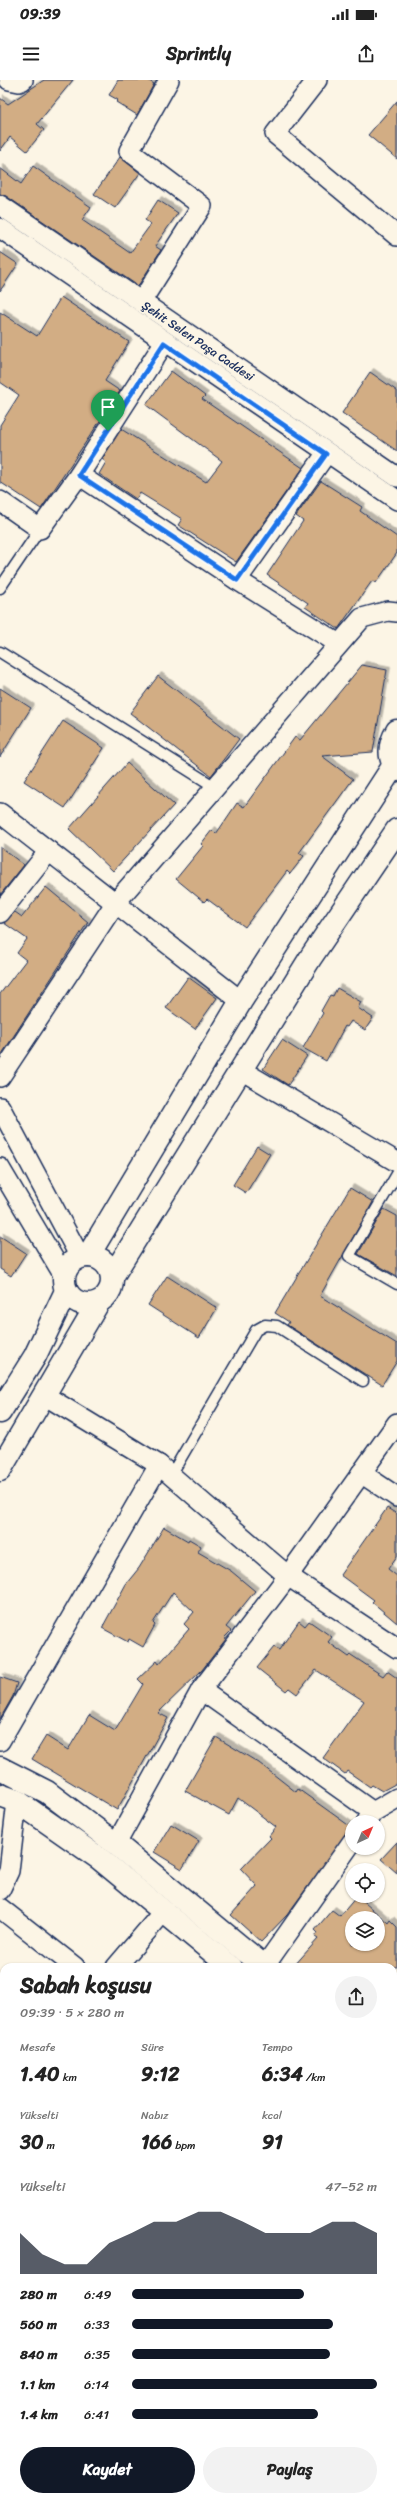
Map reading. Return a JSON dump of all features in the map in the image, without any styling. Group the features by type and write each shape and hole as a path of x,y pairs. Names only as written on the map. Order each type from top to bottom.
{"main road":[{"path":"0,1412 35,1356 65,1283 71,1262 84,1256 241,1001 395,767 390,748 397,728"},
{"path":"0,1470 98,1303 110,1292 112,1277 310,957 397,830"},
{"path":"84,1256 100,1259 106,1264 112,1277"},
{"path":"65,1283 76,1302 83,1305 98,1303"},
{"path":"0,1768 47,1792 116,1844 260,1963"},
{"path":"8,1798 100,1859 226,1963"}],"street":[{"path":"9,80 19,82 22,80"},
{"path":"317,80 275,134 397,236"},
{"path":"141,302 202,206 129,151 163,82"},
{"name":"Şehit Selen Paşa Caddesi","path":"0,205 397,477"},
{"path":"0,228 326,454 397,500"},
{"path":"0,501 40,529 79,475 164,343"},
{"path":"237,580 326,454"},
{"path":"79,475 237,580 339,644"},
{"path":"0,1077 116,902 362,618 388,611 397,612"},
{"path":"0,813 241,1001"},
{"path":"0,913 49,851"},
{"path":"241,1070 397,1162"},
{"path":"0,1107 84,1256"},
{"path":"2,1177 65,1283"},
{"path":"44,1395 165,1470 288,1576 397,1648"},
{"path":"116,1844 201,1690 288,1576 397,1423"},
{"path":"0,1741 165,1470"},
{"path":"361,1473 397,1497"},
{"path":"201,1690 367,1815"},
{"path":"0,1890 9,1871 8,1798"},
{"path":"373,1815 397,1798"},
{"path":"268,1963 345,1852"},
{"path":"0,1908 70,1963"},
{"path":"119,1963 164,1911"}],"lane":[{"path":"0,588 40,529"},
{"path":"0,652 215,787"},
{"path":"397,1174 349,1256 397,1284"},
{"path":"165,1470 256,1330 260,1327 277,1326 363,1381"}],"building":[{"path":"44,80 73,80 37,124 44,130 27,151 10,137 0,151 0,98 8,104"},
{"path":"118,80 148,80 154,84 137,115 116,102 118,100 109,95"},
{"path":"397,101 397,159 368,135"},
{"path":"120,157 140,173 115,208 94,194"},
{"path":"33,166 91,207 82,220 130,253 151,224 145,220 158,200 178,213 155,246 161,250 138,286 6,196 0,194 0,168 21,184"},
{"path":"0,252 18,264 0,291"},
{"path":"61,297 129,342 105,381 120,391 41,509 0,482 0,425 19,395 0,382 0,312 37,336"},
{"path":"171,371 205,396 202,399 303,468 236,562 178,525 182,519 140,493 136,499 99,474 106,462 102,459 121,429 206,482 222,461 146,405"},
{"path":"370,372 397,391 397,451 342,413"},
{"path":"321,481 362,507 360,511 397,537 397,553 376,583 372,581 338,629 305,607 308,603 267,575 303,521 296,516"},
{"path":"362,665 387,670 373,752 322,756 353,779 299,853 304,856 290,874 287,871 245,927 207,899 204,902 176,879 203,846 201,844 212,830 216,834 237,803 244,807 295,737 300,740"},
{"path":"158,676 239,739 211,776 130,713"},
{"path":"0,688 31,708 0,757"},
{"path":"63,721 104,748 65,808 24,781"},
{"path":"127,763 174,805 113,871 69,829"},
{"path":"0,847 24,865 0,895"},
{"path":"46,887 88,922 0,1057 0,994 26,960 17,953 27,939 4,923 15,912 22,917"},
{"path":"188,977 217,998 195,1029 166,1008"},
{"path":"337,988 361,1002 358,1008 373,1018 365,1030 351,1021 347,1027 345,1026 326,1061 303,1048 323,1013 321,1011 330,995 333,996"},
{"path":"282,1040 307,1056 288,1085 263,1069"},
{"path":"257,1146 270,1154 246,1193 233,1185"},
{"path":"350,1188 373,1202 320,1296 397,1344 397,1361 382,1385 287,1325 289,1322 275,1313"},
{"path":"384,1209 397,1216 397,1276 358,1254"},
{"path":"0,1236 26,1253 11,1276 0,1269"},
{"path":"167,1276 217,1308 199,1338 148,1305"},
{"path":"387,1508 397,1514 397,1556 388,1569 397,1576 397,1623 372,1602 374,1600 340,1575"},
{"path":"164,1527 188,1541 189,1539 201,1546 198,1552 231,1571 255,1591 226,1627 231,1631 224,1638 226,1639 202,1670 158,1713 168,1718 117,1810 32,1759 46,1736 68,1750 89,1715 115,1731 143,1684 138,1679 157,1661 159,1664 189,1629 184,1624 194,1612 173,1592 153,1623 155,1625 143,1647 129,1639 128,1642 102,1628 126,1584 139,1568"},
{"path":"299,1621 305,1626 309,1621 332,1637 328,1642 349,1657 351,1655 383,1676 387,1671 397,1678 397,1783 382,1791 372,1785 370,1787 347,1771 345,1774 323,1758 364,1701 316,1670 297,1694 289,1688 286,1691 257,1668 274,1647 279,1650"},
{"path":"0,1677 17,1683 13,1696 0,1719"},
{"path":"216,1737 259,1763 296,1792 298,1789 345,1823 345,1835 287,1915 261,1942 231,1915 257,1886 241,1869 271,1838 269,1836 276,1827 238,1798 229,1815 185,1791"},
{"path":"171,1824 199,1841 182,1869 154,1852"},
{"path":"397,1842 397,1873 381,1859"},
{"path":"351,1903 365,1903 374,1911 345,1911 345,1951 385,1951 385,1920 388,1923 390,1920 397,1927 397,1963 297,1963 318,1939 315,1937 318,1933 315,1930 332,1910 340,1916"}],"route":[{"path":"164,343 326,454 237,580 79,475 108,431 164,343"}]}
